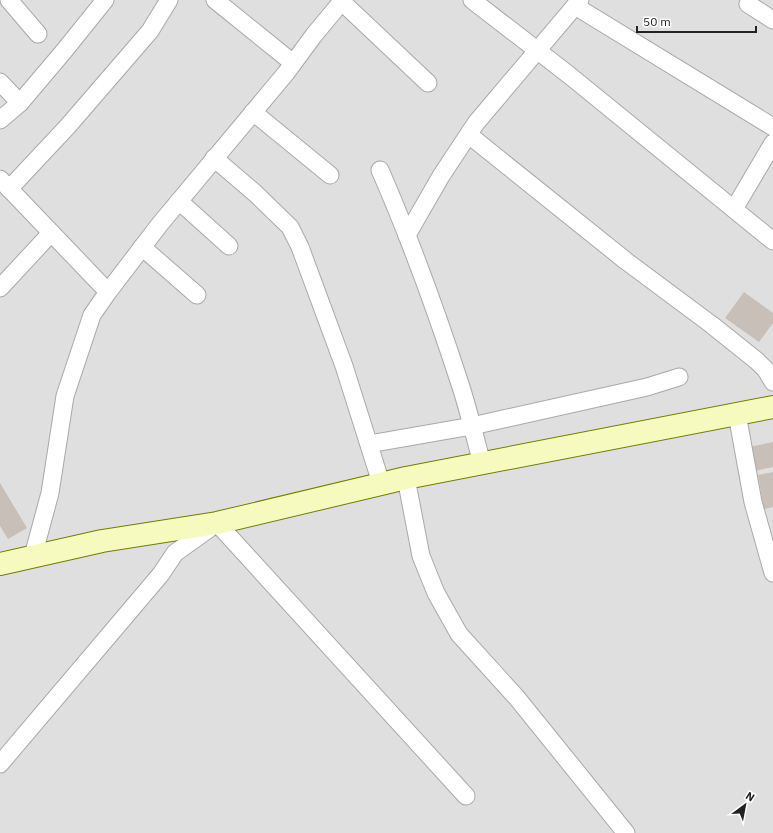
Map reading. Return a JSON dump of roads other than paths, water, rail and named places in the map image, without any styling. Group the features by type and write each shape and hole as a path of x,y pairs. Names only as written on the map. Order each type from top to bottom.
{"main road":[{"path":"0,563 102,541 217,523 381,483 773,407"}],"street":[{"path":"9,0 38,34"},
{"path":"0,120 20,103 105,0"},
{"path":"108,292 4,184 68,126 150,31 169,0"},
{"path":"215,0 293,64"},
{"path":"472,0 575,80 773,241"},
{"path":"33,556 50,493 65,396 92,315 142,247 293,64 314,35 342,1 428,83"},
{"path":"407,235 441,176 476,123 577,3 773,127"},
{"path":"748,4 773,20"},
{"path":"0,82 20,103"},
{"path":"253,112 330,175"},
{"path":"469,135 626,261 771,370"},
{"path":"734,209 773,143"},
{"path":"214,158 256,194 290,227 300,247 344,366 381,483"},
{"path":"380,170 422,274 462,388 482,463"},
{"path":"179,201 229,246"},
{"path":"0,288 51,233"},
{"path":"142,247 197,295"},
{"path":"369,444 472,426 647,387 679,377"},
{"path":"737,414 753,502 770,552 773,572"},
{"path":"406,478 421,556 436,593 459,634 517,698 626,833"},
{"path":"3,756 161,574 175,553 217,523 466,796"}]}
